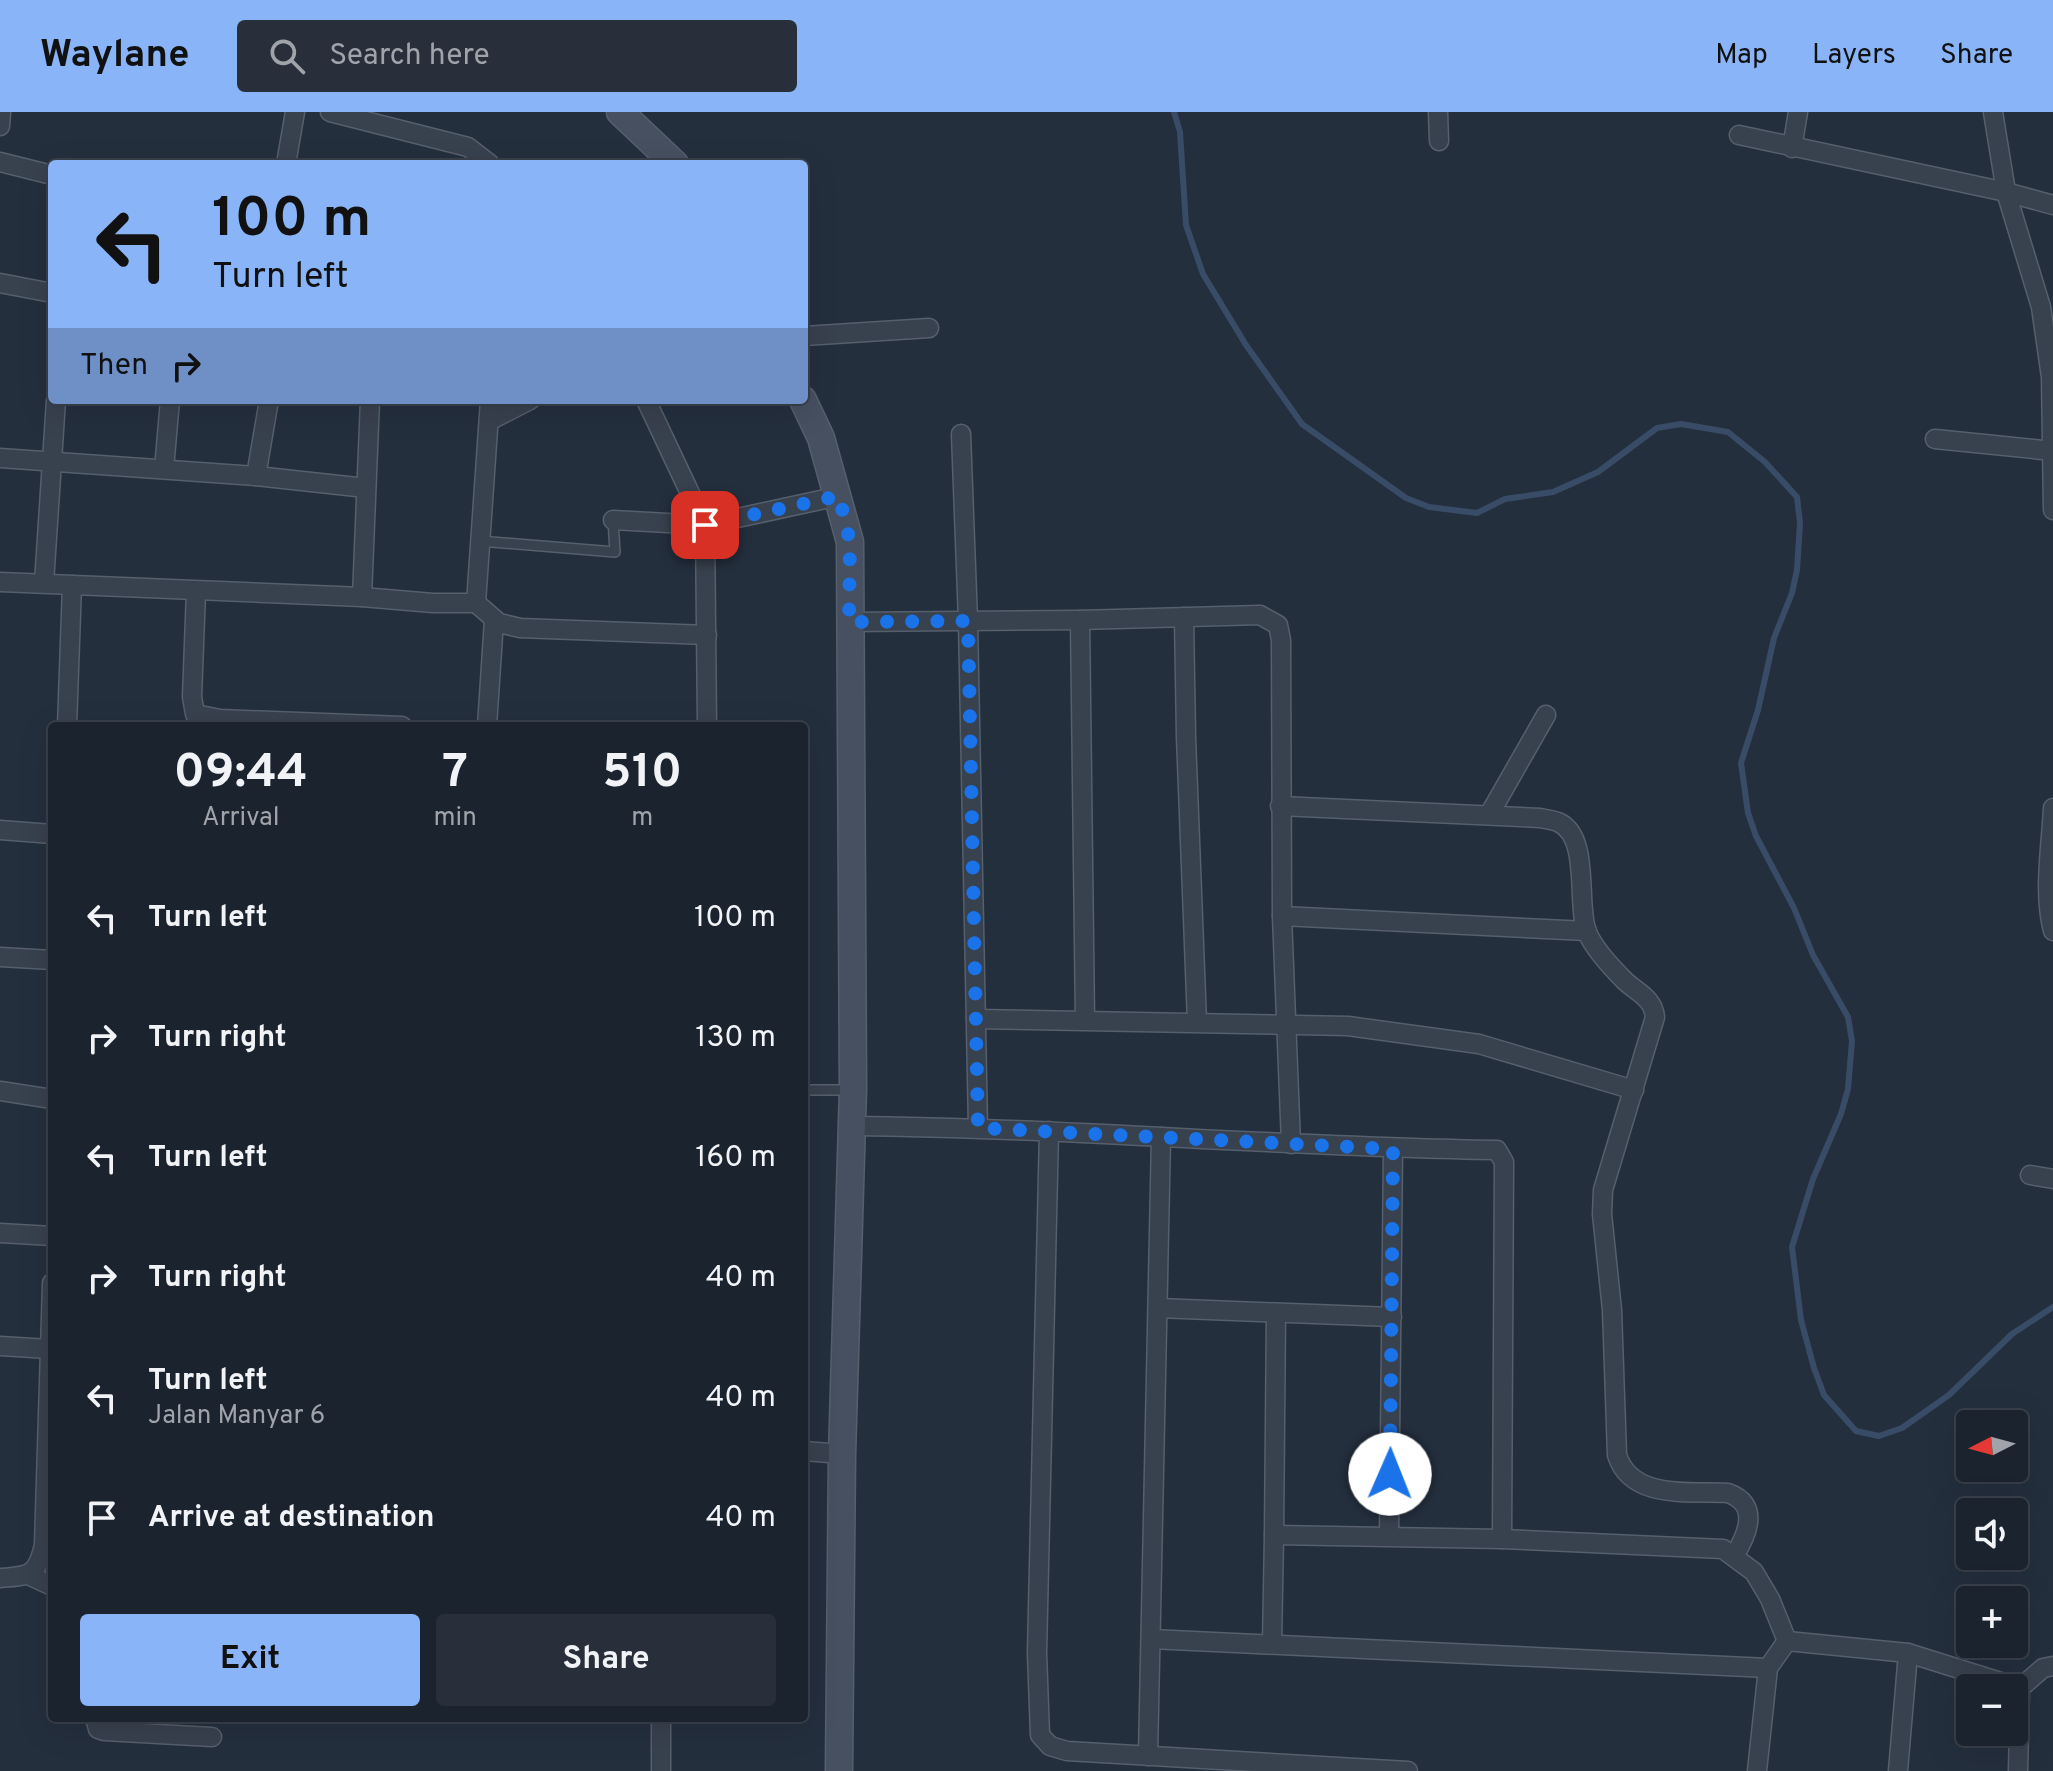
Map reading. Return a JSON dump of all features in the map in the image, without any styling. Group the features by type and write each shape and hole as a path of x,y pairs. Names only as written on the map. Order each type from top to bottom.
{"main road":[{"path":"620,112 671,160"},
{"path":"805,404 821,438 850,542 853,1089 842,1454 839,1771"}],"street":[{"path":"0,126 1,112"},
{"path":"287,160 295,112"},
{"path":"330,112 468,147 485,160"},
{"path":"1438,112 1439,141"},
{"path":"1792,148 1798,112"},
{"path":"1993,112 2006,192 2041,307 2051,377 2053,510"},
{"path":"1739,135 2006,192 2053,205"},
{"path":"0,162 48,174"},
{"path":"0,283 48,292"},
{"path":"808,336 929,328"},
{"path":"44,583 56,404"},
{"path":"164,469 170,404"},
{"path":"256,476 268,404"},
{"path":"362,597 370,404"},
{"path":"476,603 490,404"},
{"path":"489,421 522,404"},
{"path":"648,404 705,525 707,722"},
{"path":"961,434 968,621 978,1128"},
{"path":"1935,439 2052,451"},
{"path":"0,458 256,476 366,488"},
{"path":"613,520 705,525 839,496"},
{"path":"0,582 476,603 494,620 520,628 707,635"},
{"path":"67,722 72,585"},
{"path":"196,591 192,697 195,714 220,719 298,722"},
{"path":"849,622 1260,615 1278,625 1281,640 1282,916 1291,1144"},
{"path":"1184,617 1197,1022"},
{"path":"487,722 494,620"},
{"path":"1080,620 1085,1020"},
{"path":"1489,815 1546,715"},
{"path":"1280,806 1540,818 1559,822 1569,830 1577,845 1587,931 1625,982 1651,1001 1654,1009 1653,1027 1603,1190 1602,1214 1615,1361 1617,1455 1621,1468 1630,1480 1644,1486 1737,1496 1746,1506 1749,1522 1746,1537 1734,1556"},
{"path":"2053,808 2049,917 2053,931"},
{"path":"0,830 48,834"},
{"path":"1282,916 1587,931"},
{"path":"0,957 48,960"},
{"path":"976,1019 1348,1026 1479,1044 1634,1090"},
{"path":"0,1091 48,1098"},
{"path":"852,1126 1049,1131 1393,1149 1497,1150 1504,1159 1502,1539"},
{"path":"1049,1131 1037,1653 1040,1735 1050,1746 1067,1751 1408,1771"},
{"path":"1148,1756 1161,1137"},
{"path":"1389,1536 1393,1149"},
{"path":"2030,1175 2053,1179"},
{"path":"0,1233 48,1236"},
{"path":"1158,1308 1392,1317"},
{"path":"1272,1644 1276,1313"},
{"path":"0,1346 48,1349"},
{"path":"28,1575 40,1563 44,1545 48,1447"},
{"path":"808,1451 842,1454"},
{"path":"1274,1535 1502,1539 1723,1549 1754,1572 1770,1599 1787,1641"},
{"path":"0,1578 28,1575 48,1584"},
{"path":"1151,1639 1768,1668"},
{"path":"1787,1641 1908,1653 1975,1674"},
{"path":"1757,1771 1768,1668 1787,1641"},
{"path":"1898,1771 1908,1653"},
{"path":"2028,1681 2043,1668 2053,1666"},
{"path":"96,1722 98,1729 104,1731 212,1737"},
{"path":"661,1722 661,1771"},
{"path":"2018,1771 2019,1746"},
{"path":"1066,1771 1067,1751"}],"lane":[{"path":"479,541 615,552 613,520"},
{"path":"808,1090 853,1089"}],"waterway":[{"path":"1174,112 1180,132 1186,225 1203,274 1246,345 1302,424 1406,498 1429,507 1477,513 1505,499 1553,492 1598,472 1657,428 1681,424 1728,432 1765,462 1797,497 1800,523 1797,570 1792,593 1774,638 1758,710 1741,763 1748,813 1756,836 1794,908 1813,955 1848,1017 1852,1041 1848,1089 1841,1114 1813,1179 1792,1247 1801,1320 1814,1368 1824,1395 1856,1431 1879,1436 1902,1428 1949,1395 2012,1334 2053,1307"}],"route":[{"path":"705,525 839,496 850,542 849,622 968,621 978,1128 1393,1149 1390,1474"}]}
